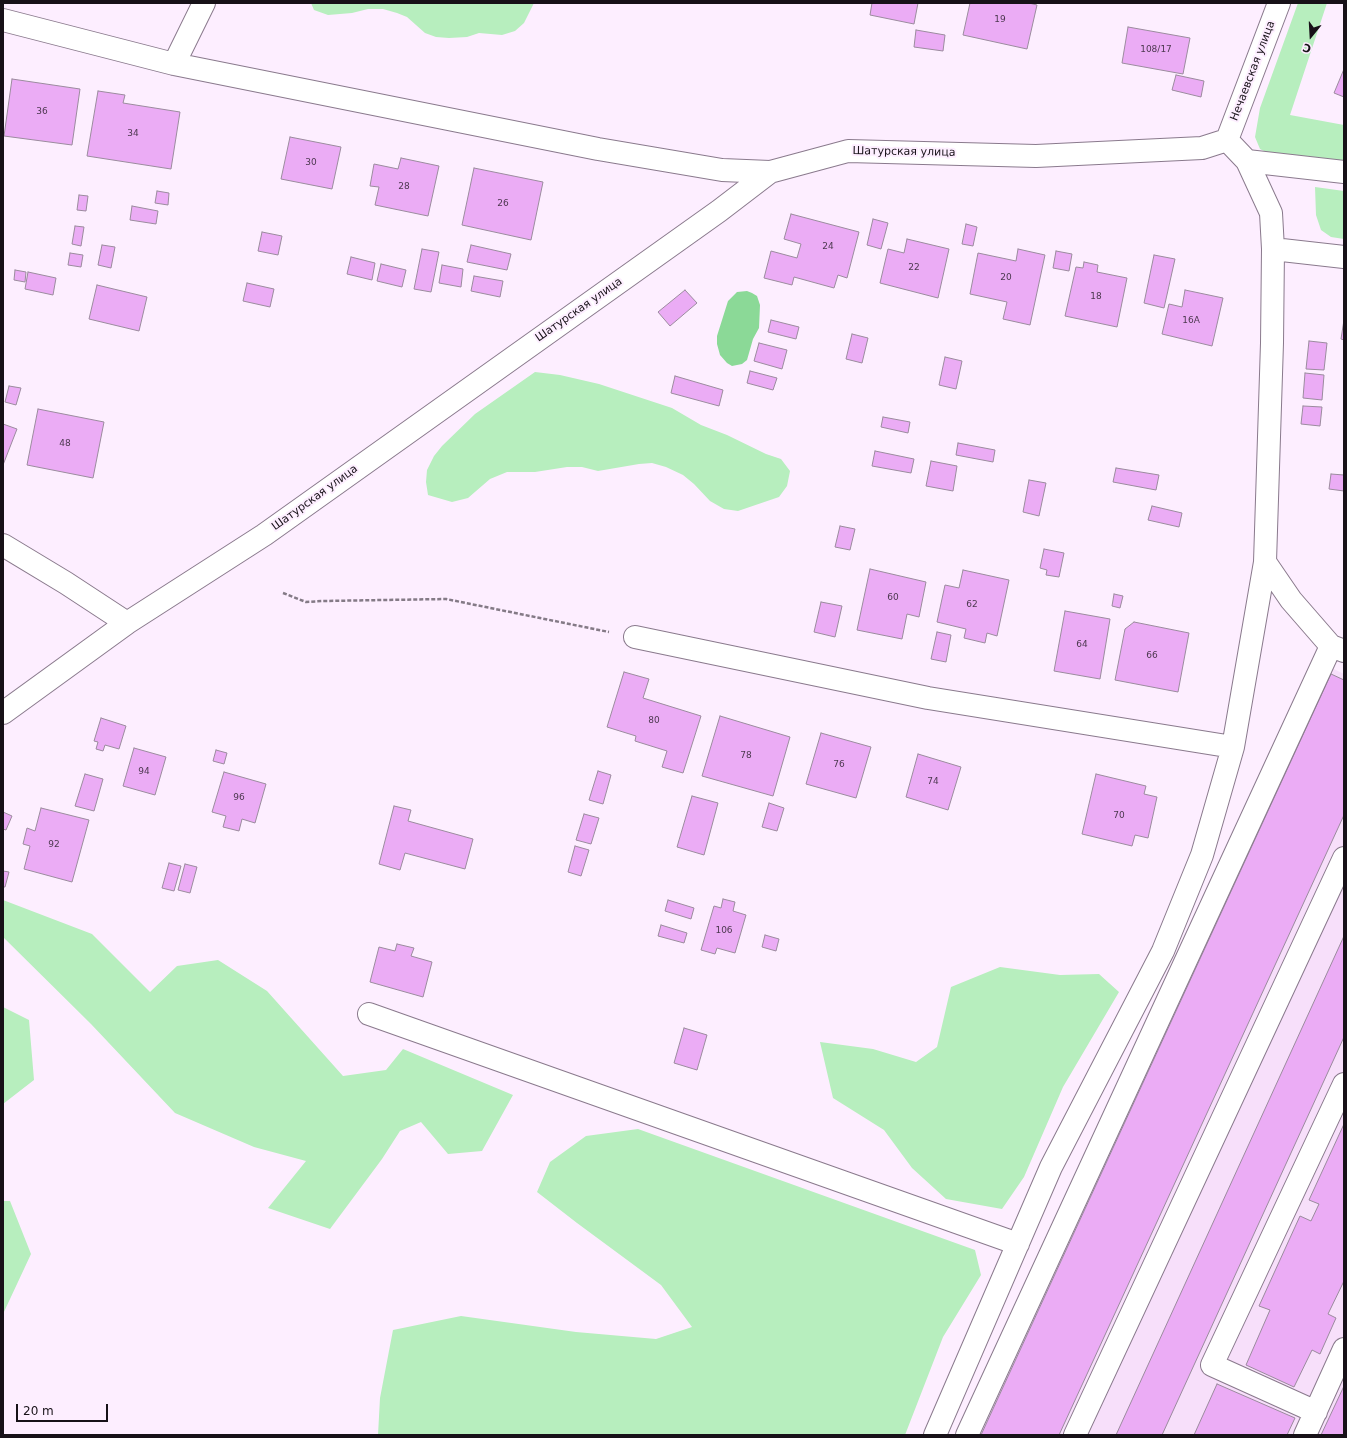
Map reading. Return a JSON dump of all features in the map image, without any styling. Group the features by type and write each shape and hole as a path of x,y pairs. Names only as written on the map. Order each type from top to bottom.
{"street":[{"path":"174,64 204,3"},
{"name":"Нечаевская улица","path":"1227,140 1279,3"},
{"path":"3,20 174,64 598,149 722,170 770,172"},
{"path":"935,1435 1051,1167 1163,951 1202,855 1233,748 1265,562 1272,350 1273,249 1270,213 1247,160 1227,140"},
{"name":"Шатурская улица","path":"3,713 127,623 264,535 719,211 770,172 848,151 1036,156 1202,148 1227,140"},
{"path":"1247,160 1344,172"},
{"path":"1273,249 1344,257"},
{"path":"3,545 66,582 127,623"},
{"path":"967,1435 1337,648 1291,600 1265,562"},
{"path":"635,637 928,698 1233,748"},
{"path":"1075,1435 1344,858"},
{"path":"369,1014 1018,1244"},
{"path":"1316,1412 1212,1365 1344,1084"},
{"path":"1305,1435 1344,1349"}],"path":[{"path":"283,592 306,602 446,599 635,637"}],"shaded area":[{"path":"311,3 534,3 524,23 515,31 502,35 479,33 467,37 449,38 436,37 425,33 407,17 383,9 368,9 352,13 328,15 314,10"},
{"path":"1298,3 1327,3 1290,115 1344,125 1344,166 1274,156 1260,149 1255,137 1260,108"},
{"path":"1315,187 1344,191 1344,239 1331,237 1321,230 1316,215"},
{"path":"747,291 757,296 760,305 759,328 753,339 747,360 742,364 732,366 720,355 717,344 717,336 728,301 737,292"},
{"path":"535,372 560,375 599,384 672,408 701,425 727,435 766,454 781,459 790,471 787,486 779,497 738,511 724,509 710,501 683,475 666,467 652,463 598,471 582,467 567,467 535,472 507,472 490,479 468,498 452,502 428,495 426,482 427,470 434,456 442,446 475,414"},
{"path":"1317,661 1344,674 1344,1435 957,1435"},
{"path":"3,900 92,934 150,992 177,966 218,960 267,991 343,1076 386,1070 403,1049 513,1095 482,1151 448,1154 421,1122 400,1131 382,1159 330,1229 268,1208 306,1161 254,1147 175,1113 91,1024 3,937"},
{"path":"1000,967 1060,975 1099,974 1119,992 1063,1087 1024,1177 1002,1209 946,1199 912,1168 884,1130 833,1098 820,1042 873,1049 916,1062 937,1047 951,987"},
{"path":"3,1007 29,1020 34,1080 3,1104"},
{"path":"638,1129 975,1250 981,1275 943,1337 905,1435 378,1435 380,1398 393,1330 461,1316 576,1332 656,1339 692,1327 661,1285 537,1192 550,1162 586,1136"},
{"path":"3,1201 10,1201 31,1254 3,1314"}],"building":[{"path":"872,3 918,3 914,24 870,15"},
{"path":"970,3 1029,3 1037,5 1027,49 963,35"},
{"path":"1128,27 1190,38 1183,74 1122,63"},
{"path":"916,30 945,35 943,51 914,47"},
{"path":"1344,69 1344,97 1334,93"},
{"path":"1176,75 1204,81 1201,97 1172,90"},
{"path":"12,79 80,89 72,145 4,136"},
{"path":"98,91 125,95 123,103 180,112 171,169 87,156"},
{"path":"290,137 341,147 332,189 281,179"},
{"path":"401,158 439,166 428,216 375,205 379,187 370,186 374,164 398,169"},
{"path":"474,168 543,182 531,240 462,225"},
{"path":"157,191 169,193 168,205 155,203"},
{"path":"79,195 88,196 86,211 77,210"},
{"path":"132,206 158,211 156,224 130,220"},
{"path":"791,214 859,232 847,278 838,275 834,288 794,277 792,285 764,278 771,251 797,258 801,244 784,239"},
{"path":"873,219 888,223 881,249 867,245"},
{"path":"966,224 977,227 973,246 962,244"},
{"path":"75,226 84,227 81,246 72,244"},
{"path":"262,232 282,236 278,255 258,251"},
{"path":"907,239 949,249 938,298 880,283 888,249 904,253"},
{"path":"102,245 115,247 111,268 98,265"},
{"path":"471,245 511,254 507,270 467,262"},
{"path":"422,249 439,252 431,292 414,289"},
{"path":"1018,249 1045,255 1030,325 1003,319 1007,302 970,294 978,253 1016,261"},
{"path":"1056,251 1072,254 1069,271 1053,268"},
{"path":"70,253 83,255 81,267 68,265"},
{"path":"1154,255 1175,259 1164,308 1144,303"},
{"path":"351,257 375,263 372,280 347,274"},
{"path":"1084,262 1098,265 1097,272 1127,278 1117,327 1065,316 1076,267 1083,268"},
{"path":"381,264 406,270 402,287 377,281"},
{"path":"442,265 463,269 461,287 439,283"},
{"path":"15,270 26,272 25,282 14,280"},
{"path":"28,272 56,278 53,295 25,289"},
{"path":"474,276 503,281 500,297 471,291"},
{"path":"247,283 274,289 270,307 243,301"},
{"path":"97,285 147,297 139,331 89,319"},
{"path":"685,290 697,303 670,326 658,312"},
{"path":"1185,290 1223,298 1212,346 1162,334 1169,304 1182,307"},
{"path":"771,320 799,327 796,339 768,332"},
{"path":"1344,320 1344,340 1341,339"},
{"path":"852,334 868,338 862,363 846,359"},
{"path":"1309,341 1327,343 1324,370 1306,369"},
{"path":"759,343 787,350 782,369 754,361"},
{"path":"945,357 962,361 956,389 939,385"},
{"path":"750,371 777,378 773,390 747,383"},
{"path":"1305,373 1324,375 1322,400 1303,398"},
{"path":"675,376 723,390 719,406 671,393"},
{"path":"9,386 21,388 16,405 5,402"},
{"path":"1303,406 1322,407 1320,426 1301,424"},
{"path":"38,409 104,422 93,478 27,465"},
{"path":"883,417 910,422 908,433 881,427"},
{"path":"3,424 17,429 3,465"},
{"path":"958,443 995,450 993,462 956,455"},
{"path":"875,451 914,459 911,473 872,466"},
{"path":"931,461 957,466 953,491 926,486"},
{"path":"1116,468 1159,475 1156,490 1113,482"},
{"path":"1331,474 1344,475 1344,491 1329,489"},
{"path":"1029,480 1046,483 1039,516 1023,512"},
{"path":"1152,506 1182,513 1179,527 1148,520"},
{"path":"840,526 855,529 850,550 835,547"},
{"path":"1044,549 1064,553 1059,577 1046,575 1047,570 1040,568"},
{"path":"870,569 926,582 919,617 907,614 902,639 857,630"},
{"path":"963,570 1009,580 997,636 987,633 985,643 964,638 966,629 937,622 945,585 959,588"},
{"path":"1114,594 1123,596 1120,608 1112,606"},
{"path":"821,602 842,606 835,637 814,632"},
{"path":"1065,611 1110,619 1100,679 1054,671"},
{"path":"1134,622 1189,633 1178,692 1115,680 1125,629"},
{"path":"937,632 951,635 946,662 931,659"},
{"path":"624,672 649,679 643,698 701,716 683,773 662,767 667,751 635,741 636,736 607,727"},
{"path":"1331,674 1344,680 1344,815 1059,1435 981,1435"},
{"path":"720,716 790,737 773,796 702,776"},
{"path":"101,718 126,726 119,749 105,745 103,751 96,749 98,742 94,741"},
{"path":"821,733 871,747 856,798 806,784"},
{"path":"134,748 166,757 155,795 123,786"},
{"path":"216,750 227,753 224,764 213,761"},
{"path":"918,754 961,767 948,810 906,797"},
{"path":"598,771 611,775 603,804 589,800"},
{"path":"224,772 266,784 255,823 242,819 239,831 223,827 226,816 212,812"},
{"path":"85,774 103,779 94,811 75,806"},
{"path":"1096,774 1146,786 1144,794 1157,797 1148,838 1135,835 1132,846 1082,834"},
{"path":"692,796 718,803 704,855 677,847"},
{"path":"769,803 784,808 777,831 762,827"},
{"path":"394,806 411,810 408,821 473,839 465,869 405,853 400,870 379,864"},
{"path":"41,808 89,820 72,882 24,869 30,846 23,844 27,828 35,831"},
{"path":"3,812 12,816 6,830 3,829"},
{"path":"584,814 599,818 591,844 576,840"},
{"path":"575,846 589,850 581,876 568,872"},
{"path":"169,863 181,866 174,891 162,888"},
{"path":"185,864 197,867 190,893 178,890"},
{"path":"3,871 9,872 5,887 3,887"},
{"path":"723,899 735,902 733,911 746,915 735,953 717,948 715,954 701,950 714,906 721,908"},
{"path":"668,900 694,908 691,919 665,911"},
{"path":"661,925 687,933 684,943 658,936"},
{"path":"765,935 779,939 776,951 762,947"},
{"path":"1344,936 1344,1037 1162,1435 1116,1435"},
{"path":"397,944 414,948 411,956 432,962 423,997 370,982 379,947 395,951"},
{"path":"684,1028 707,1035 697,1070 674,1063"},
{"path":"1344,1124 1344,1281 1328,1314 1336,1318 1320,1354 1312,1350 1294,1387 1246,1365 1270,1310 1259,1306 1300,1216 1311,1221 1319,1204 1309,1200"},
{"path":"1217,1384 1295,1418 1287,1435 1194,1435"},
{"path":"1344,1386 1344,1435 1321,1435"}]}
